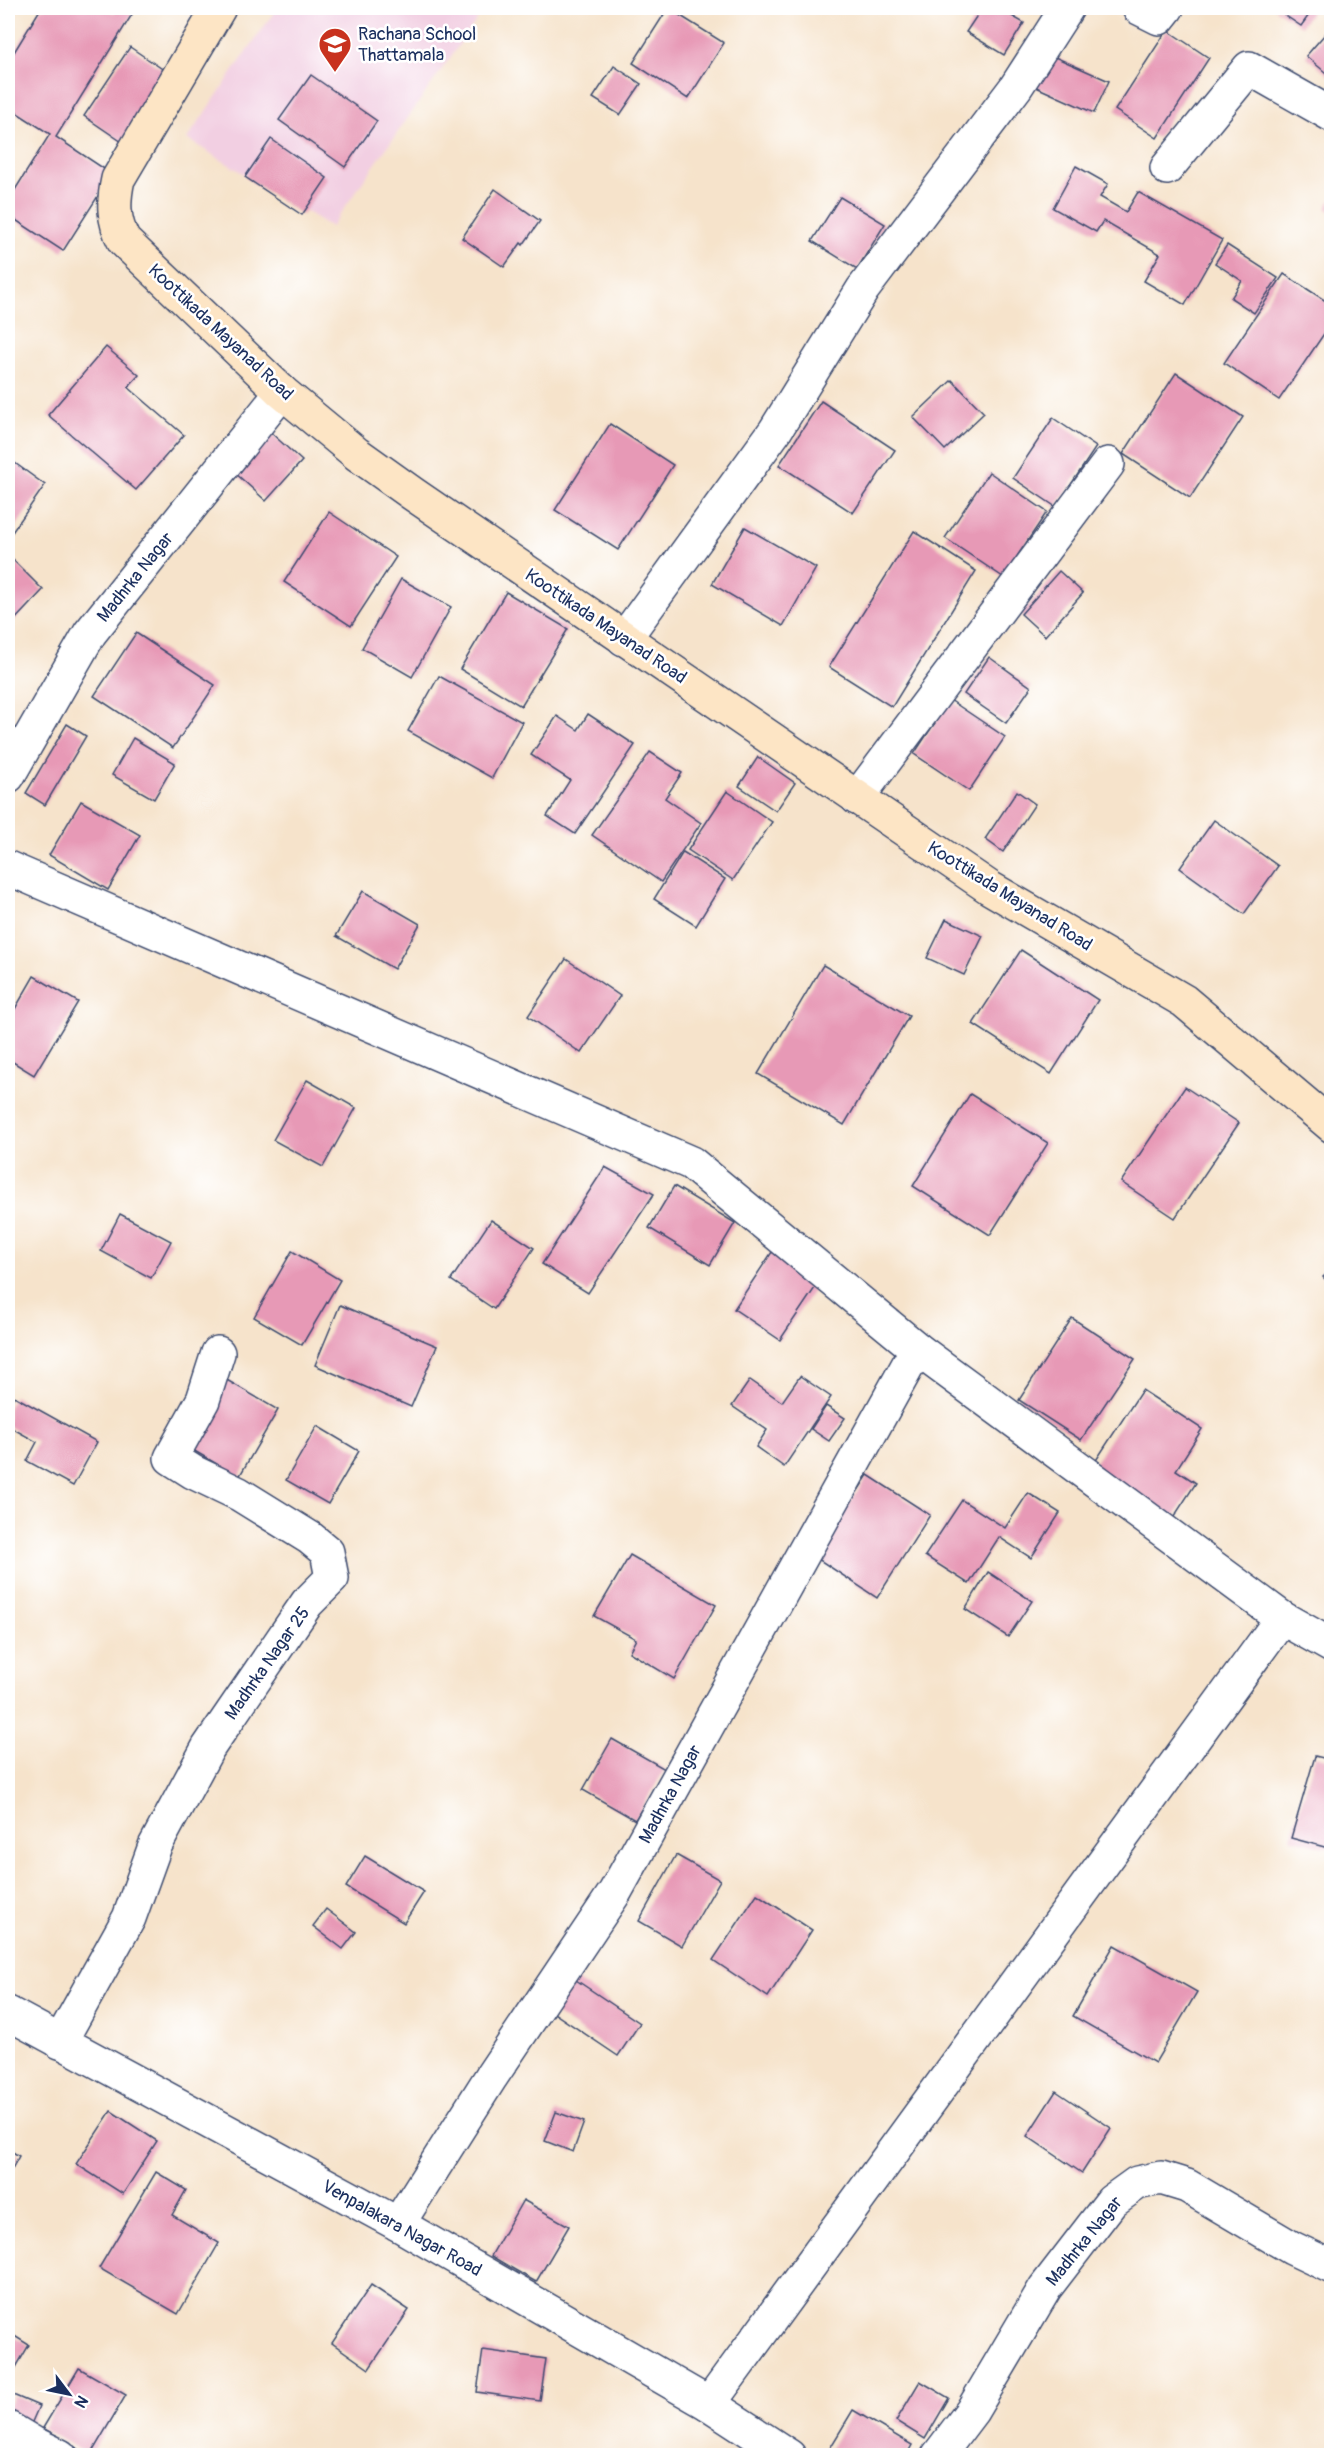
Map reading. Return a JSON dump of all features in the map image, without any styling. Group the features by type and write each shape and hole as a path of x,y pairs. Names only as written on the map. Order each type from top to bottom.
{"main road":[{"name":"Koottikada Mayanad Road","path":"219,8 118,179 114,197 114,213 124,241 282,393 357,453 413,494 990,888 1184,1001 1332,1126"}],"street":[{"path":"624,639 775,431 863,289 1016,87 1067,8"},
{"path":"1139,8 1159,18 1167,8"},
{"path":"1167,168 1249,68 1332,115"},
{"name":"Madhrka Nagar","path":"8,776 90,633 282,393"},
{"path":"858,798 1108,464"},
{"path":"8,868 691,1162 917,1349 1282,1618 1332,1646"},
{"name":"Madhrka Nagar","path":"399,2224 491,2077 615,1892 917,1349"},
{"name":"Madhrka Nagar 25","path":"60,2042 129,1918 155,1846 208,1748 307,1603 332,1578 327,1552 310,1538 238,1494 193,1472 171,1458 203,1400 218,1353"},
{"path":"709,2404 1282,1618"},
{"name":"Venpalakara Nagar Road","path":"8,2013 399,2224 709,2404 789,2456"},
{"name":"Madhrka Nagar","path":"938,2456 972,2411 1045,2288 1112,2201 1137,2182 1161,2178 1187,2186 1292,2248 1332,2267"}],"shaded area":[{"name":"Rachana School Thattamala","path":"277,8 485,8 331,227 187,139"}],"building":[{"path":"41,8 106,8 114,13 117,8 136,8 56,137 112,174 63,251 8,215 8,201 50,134 8,107 8,62"},
{"path":"668,8 724,43 688,99 633,63"},
{"path":"982,8 998,8 1024,23 1004,55 966,32"},
{"path":"1274,8 1314,8 1301,26"},
{"path":"1332,26 1332,78 1306,56"},
{"path":"1167,30 1209,58 1157,138 1115,110"},
{"path":"130,47 174,77 128,146 84,116"},
{"path":"1048,54 1109,81 1094,113 1034,86"},
{"path":"614,66 641,84 620,115 593,98"},
{"path":"311,75 377,121 345,167 279,120"},
{"path":"271,139 327,178 302,215 245,177"},
{"path":"1076,166 1108,184 1100,197 1126,212 1138,192 1222,240 1185,305 1144,281 1160,254 1103,221 1096,232 1053,208"},
{"path":"495,189 540,221 504,267 462,238"},
{"path":"840,197 885,224 857,269 812,241"},
{"path":"1332,199 1332,212 1326,208"},
{"path":"1227,245 1278,278 1254,313 1231,298 1242,281 1215,263"},
{"path":"1284,274 1332,305 1332,322 1279,400 1224,363"},
{"path":"106,347 139,375 128,387 184,435 136,490 48,415"},
{"path":"1176,373 1243,417 1190,498 1123,454"},
{"path":"952,380 984,413 945,450 913,417"},
{"path":"821,401 895,450 853,513 779,465"},
{"path":"1053,418 1096,447 1056,507 1013,478"},
{"path":"610,424 673,465 618,550 555,510"},
{"path":"269,431 302,461 266,501 233,471"},
{"path":"8,458 45,485 8,538"},
{"path":"989,472 1047,512 1003,577 945,538"},
{"path":"329,512 396,557 351,626 284,582"},
{"path":"745,527 816,568 783,626 712,584"},
{"path":"914,531 976,571 892,707 829,667"},
{"path":"8,555 43,590 8,627"},
{"path":"1059,571 1083,593 1045,636 1021,614"},
{"path":"401,579 451,607 412,677 362,648"},
{"path":"506,592 568,629 521,706 460,669"},
{"path":"136,633 215,685 173,748 94,696"},
{"path":"989,657 1031,687 1006,723 964,694"},
{"path":"439,676 522,722 492,778 408,731"},
{"path":"950,700 1005,737 969,791 914,754"},
{"path":"588,714 635,745 575,834 547,816 570,780 531,755 557,716 578,730"},
{"path":"67,724 86,736 45,805 26,793"},
{"path":"133,738 175,763 154,799 112,775"},
{"path":"650,752 682,773 665,798 701,823 661,882 592,835"},
{"path":"758,757 795,783 776,811 739,786"},
{"path":"727,791 772,822 733,880 688,850"},
{"path":"1017,791 1035,804 1003,852 985,839"},
{"path":"81,801 140,835 108,890 49,855"},
{"path":"1214,820 1278,866 1244,914 1180,868"},
{"path":"683,852 725,879 696,926 654,899"},
{"path":"363,891 420,924 394,969 336,936"},
{"path":"946,919 983,936 964,975 927,958"},
{"path":"1021,950 1098,1000 1051,1074 973,1024"},
{"path":"566,959 620,996 581,1053 528,1016"},
{"path":"823,965 909,1016 844,1125 758,1074"},
{"path":"34,976 78,1002 34,1075 8,1059 8,1021"},
{"path":"307,1080 356,1108 323,1167 273,1140"},
{"path":"1185,1087 1239,1123 1175,1218 1121,1182"},
{"path":"970,1094 1048,1143 990,1235 913,1186"},
{"path":"605,1167 654,1194 588,1293 542,1264"},
{"path":"674,1186 735,1223 710,1265 649,1228"},
{"path":"120,1214 171,1241 151,1278 101,1251"},
{"path":"491,1220 534,1248 494,1309 451,1280"},
{"path":"292,1251 340,1280 302,1345 254,1317"},
{"path":"772,1252 819,1282 780,1340 734,1309"},
{"path":"1332,1269 1332,1286 1323,1277"},
{"path":"340,1305 437,1346 411,1407 315,1365"},
{"path":"1072,1318 1135,1359 1081,1440 1019,1400"},
{"path":"800,1376 831,1397 784,1467 756,1447 767,1430 732,1406 750,1380 782,1402"},
{"path":"225,1379 278,1410 239,1477 186,1446"},
{"path":"1142,1390 1202,1429 1176,1470 1196,1483 1170,1523 1089,1471"},
{"path":"14,1396 97,1442 73,1486 27,1461 37,1442 8,1426 8,1408"},
{"path":"826,1406 845,1418 829,1441 811,1429"},
{"path":"317,1426 359,1451 328,1504 286,1480"},
{"path":"868,1475 930,1515 877,1598 815,1557"},
{"path":"1028,1493 1060,1513 1031,1558 999,1537 969,1584 925,1556 962,1500 1005,1528"},
{"path":"630,1555 716,1605 674,1679 629,1652 636,1639 594,1616"},
{"path":"988,1572 1032,1601 1008,1637 965,1609"},
{"path":"612,1739 665,1769 635,1820 583,1790"},
{"path":"1315,1756 1332,1760 1332,1849 1291,1838"},
{"path":"676,1855 720,1880 682,1946 639,1921"},
{"path":"365,1856 424,1892 404,1923 346,1887"},
{"path":"757,1894 812,1930 768,1997 713,1960"},
{"path":"326,1909 356,1932 343,1949 313,1926"},
{"path":"1114,1945 1197,1992 1155,2063 1073,2016"},
{"path":"573,1978 640,2023 618,2056 551,2011"},
{"path":"1056,2091 1111,2128 1082,2173 1027,2136"},
{"path":"111,2111 157,2141 123,2194 76,2164"},
{"path":"556,2112 584,2122 573,2152 545,2141"},
{"path":"8,2149 19,2156 8,2176"},
{"path":"156,2172 186,2190 172,2215 219,2243 178,2314 99,2268"},
{"path":"523,2200 569,2226 536,2282 491,2256"},
{"path":"371,2285 409,2310 369,2369 332,2343"},
{"path":"8,2332 29,2345 8,2381"},
{"path":"483,2350 546,2359 540,2401 477,2392"},
{"path":"79,2368 126,2395 90,2456 43,2428"},
{"path":"920,2381 949,2398 925,2439 896,2421"},
{"path":"13,2395 39,2406 28,2431 8,2422 8,2407"},
{"path":"853,2410 912,2445 906,2456 831,2456 827,2453"}],"place":[{"name":"Rachana School Thattamala","path":"335,73"}]}
